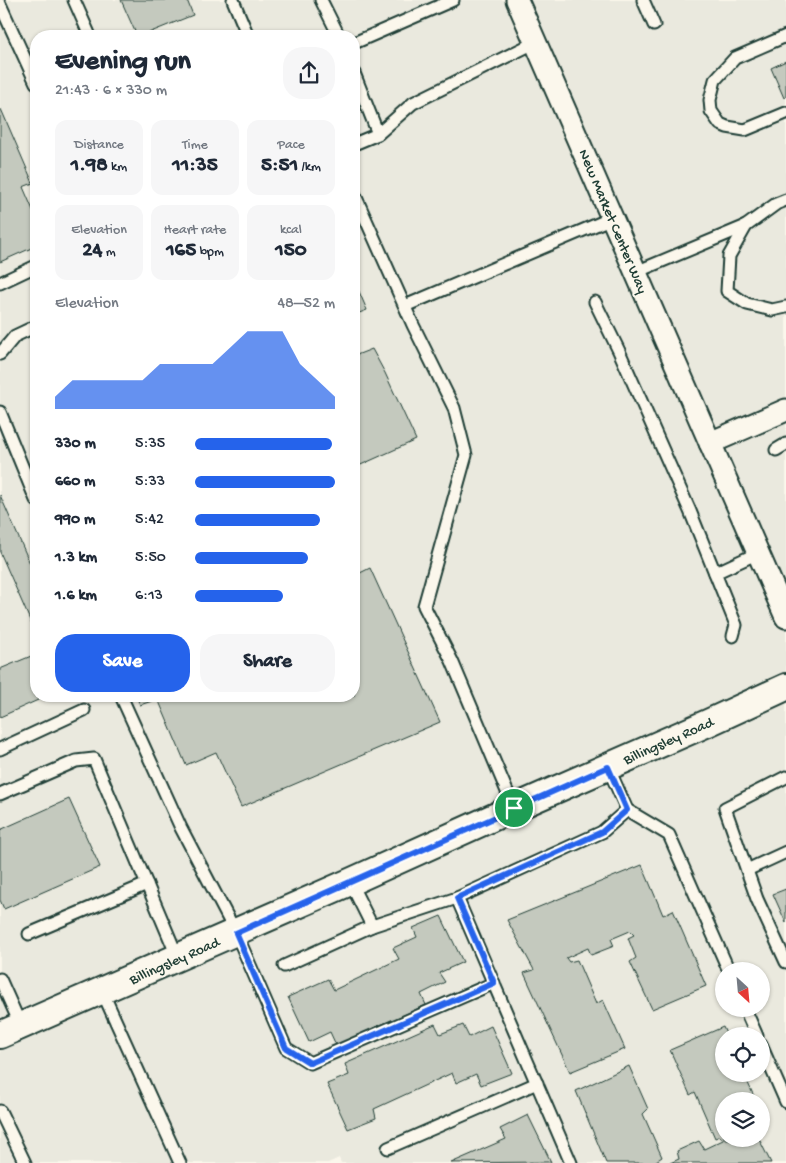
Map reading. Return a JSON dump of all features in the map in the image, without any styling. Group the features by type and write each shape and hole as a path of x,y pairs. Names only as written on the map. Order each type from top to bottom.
{"street":[{"name":"New Market Center Way","path":"517,0 786,616"},
{"path":"710,443 786,410"},
{"name":"Billingsley Road","path":"10,1031 236,933 786,687"}],"lane":[{"path":"74,0 87,30"},
{"path":"233,0 246,30"},
{"path":"322,0 335,30"},
{"path":"360,40 453,0"},
{"path":"643,0 654,25"},
{"path":"0,4 30,70"},
{"path":"786,36 735,58 716,80 710,100 711,111 720,124 727,127 745,130 786,113"},
{"path":"360,142 378,134 413,103 536,42"},
{"path":"360,88 378,134"},
{"path":"636,272 746,226 776,204 786,200"},
{"path":"360,206 454,408 466,455 424,606 452,661 514,808"},
{"path":"405,306 612,218"},
{"path":"746,226 729,256 728,291 747,304 772,310 786,307"},
{"path":"0,283 30,269"},
{"path":"595,302 619,351 690,512 736,624 733,636"},
{"path":"0,354 15,336 30,329"},
{"path":"0,412 30,485"},
{"path":"714,572 758,553"},
{"path":"124,702 181,828 236,933 286,1048 310,1063 494,983"},
{"path":"0,749 84,710"},
{"path":"0,794 76,761 94,759 178,958"},
{"path":"608,767 627,810 669,835 725,962"},
{"path":"786,777 725,808 758,899 786,962"},
{"path":"284,966 372,926 457,898 602,832 627,810"},
{"path":"747,870 786,852"},
{"path":"350,882 372,926"},
{"path":"29,934 147,884"},
{"path":"457,898 571,1163"},
{"path":"0,979 10,1031"},
{"path":"102,991 180,1163"},
{"path":"770,1066 786,1102"},
{"path":"388,1148 537,1084"},
{"path":"0,1111 25,1163"}],"shaded area":[{"path":"0,0 786,0 786,1163 341,1163 339,1158 328,1163 0,1163"}],"building":[{"path":"121,0 187,0 193,15 156,30 134,30"},
{"path":"786,61 786,97 784,98 771,68"},
{"path":"0,110 30,176 30,184 23,187 30,203 30,249 0,262"},
{"path":"360,294 367,310 360,313"},
{"path":"372,349 416,440 360,465 360,354"},
{"path":"0,495 30,563 30,620 0,552"},
{"path":"370,568 440,722 241,807 216,752 186,765 159,702 360,702 360,573"},
{"path":"30,656 30,702 34,702 0,717 0,669"},
{"path":"69,799 100,867 4,909 0,900 0,830"},
{"path":"642,865 663,915 673,910 706,986 652,1009 630,962 636,958 628,938 634,935 630,931 611,939 614,946 591,955 588,948 566,958 569,962 577,960 596,1004 603,1000 625,1049 570,1072 524,973 534,970 507,920"},
{"path":"786,889 786,923 773,894"},
{"path":"441,916 463,962 439,973 445,982 421,994 426,1005 336,1045 330,1032 309,1042 288,997 328,979 334,990 399,959 393,948 417,937 413,928"},
{"path":"435,1024 440,1034 463,1025 469,1037 491,1026 512,1073 481,1085 476,1074 456,1083 452,1073 374,1109 376,1118 348,1129 327,1084 349,1075 345,1064"},
{"path":"715,1030 715,1082 748,1082 752,1092 715,1092 715,1138 695,1092 690,1095 670,1050"},
{"path":"629,1066 648,1109 643,1114 662,1157 656,1161 657,1163 606,1163 576,1091"},
{"path":"528,1115 551,1162 451,1163 506,1139 500,1129"},
{"path":"699,1141 704,1149 715,1144 715,1147 763,1147 771,1163 670,1163 679,1159 677,1151"}],"route":[{"path":"608,767 627,810 602,832 457,898 494,983 310,1063 286,1048 236,933 514,808 608,767"}]}
